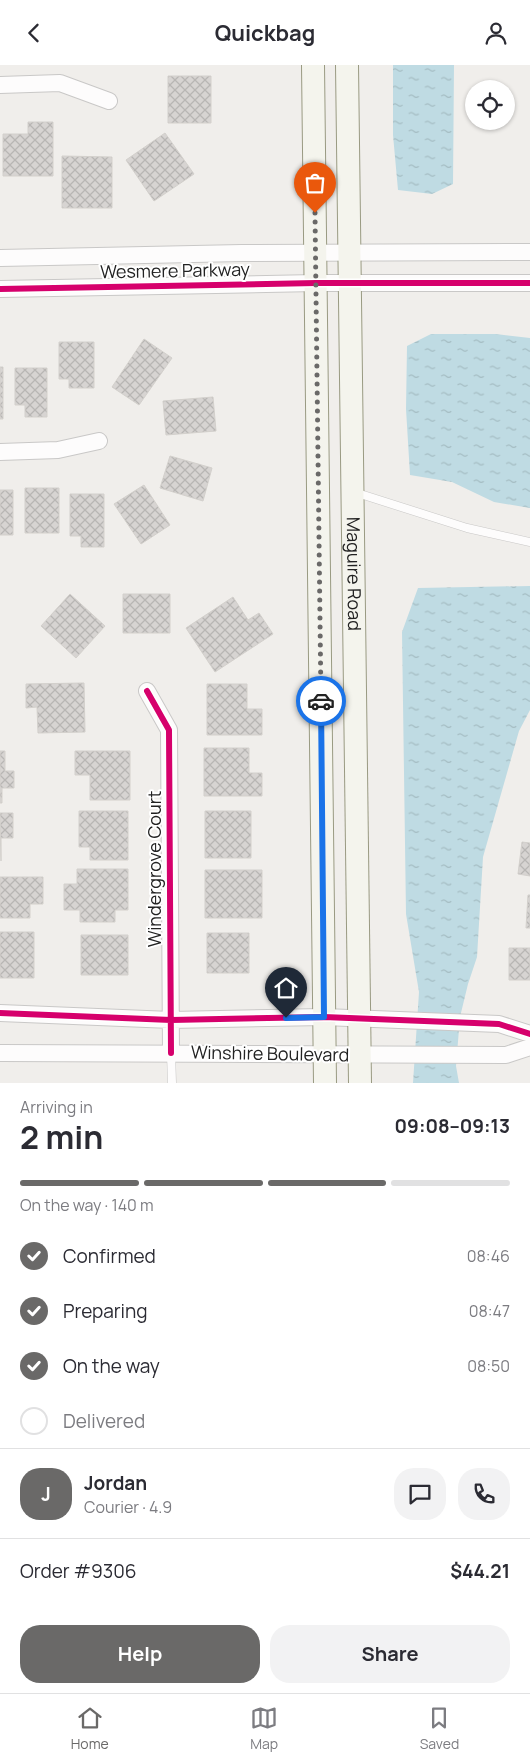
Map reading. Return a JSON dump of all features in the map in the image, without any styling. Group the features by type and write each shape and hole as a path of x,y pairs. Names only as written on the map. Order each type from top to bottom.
{"main road":[{"name":"Maguire Road","path":"313,65 325,1083"},
{"name":"Maguire Road","path":"347,65 360,1083"}],"street":[{"path":"0,85 60,83 109,101"},
{"name":"Wesmere Parkway","path":"0,258 315,253 530,253"},
{"name":"Wesmere Parkway","path":"0,289 316,283 530,283"},
{"path":"0,452 58,450 99,441"},
{"name":"Windergrove Court","path":"147,691 169,730 171,1053"},
{"name":"Winshire Boulevard","path":"0,1013 171,1019 324,1017 499,1024 530,1034"},
{"name":"Winshire Boulevard","path":"0,1053 506,1055 530,1047"}],"lane":[{"path":"352,491 467,528 530,542"},
{"path":"171,1053 172,1083"}],"water":[{"path":"393,65 454,65 453,184 432,194 398,190 393,135"},
{"path":"431,334 496,334 530,338 530,508 494,502 452,482 410,475 406,409 407,346"},
{"path":"530,586 530,710 519,731 483,857 477,957 460,1017 456,1066 459,1083 413,1083 419,992 406,914 402,632 418,588"}],"building":[{"path":"168,76 211,76 211,123 168,123"},
{"path":"28,122 53,122 53,176 3,176 3,134 28,134"},
{"path":"165,133 194,174 154,201 126,160"},
{"path":"62,156 112,157 112,208 62,208"},
{"path":"144,339 172,358 139,405 112,387"},
{"path":"59,342 94,342 94,388 69,388 69,379 59,379"},
{"path":"0,367 3,367 3,419 0,419"},
{"path":"15,368 47,368 47,417 25,417 25,405 15,405"},
{"path":"213,397 216,431 166,435 163,401"},
{"path":"170,456 212,468 203,501 160,488"},
{"path":"144,485 170,525 141,544 114,504"},
{"path":"25,488 59,488 59,533 25,533"},
{"path":"0,490 13,490 13,535 0,535"},
{"path":"70,494 104,494 104,547 81,547 81,536 70,536"},
{"path":"70,594 105,626 76,658 41,626"},
{"path":"123,594 170,594 170,633 123,633"},
{"path":"233,597 248,620 259,613 273,634 215,672 186,628"},
{"path":"84,683 85,732 38,733 37,707 26,708 26,684"},
{"path":"207,684 247,684 247,709 262,709 262,735 207,735"},
{"path":"204,748 249,748 249,773 262,773 262,796 204,796"},
{"path":"0,751 5,751 5,771 14,771 14,788 2,788 2,803 0,803"},
{"path":"75,751 130,751 130,800 90,800 90,775 75,775"},
{"path":"79,811 128,811 128,860 90,860 90,847 79,847"},
{"path":"205,811 251,811 251,858 205,858"},
{"path":"0,813 13,813 13,838 1,838 1,861"},
{"path":"522,842 530,843 530,876 518,874"},
{"path":"77,869 128,869 128,910 115,910 115,922 80,922 80,910 64,910 64,884 77,884"},
{"path":"205,870 262,870 262,918 205,918"},
{"path":"0,877 43,877 43,904 30,904 30,918 0,918"},
{"path":"528,895 530,895 530,928 526,928"},
{"path":"0,932 34,932 34,978 0,978"},
{"path":"207,933 249,933 249,973 207,973"},
{"path":"81,935 128,935 128,975 81,975"},
{"path":"509,948 530,948 530,980 509,980"}],"cycle path":[{"path":"0,289 316,283 530,283"},
{"path":"147,691 169,730 171,1053"},
{"path":"0,1013 171,1020 324,1017 499,1024 530,1034"}],"way so far":[{"path":"315,213 321,701"}],"route":[{"path":"286,1018 324,1017 321,701"}]}
